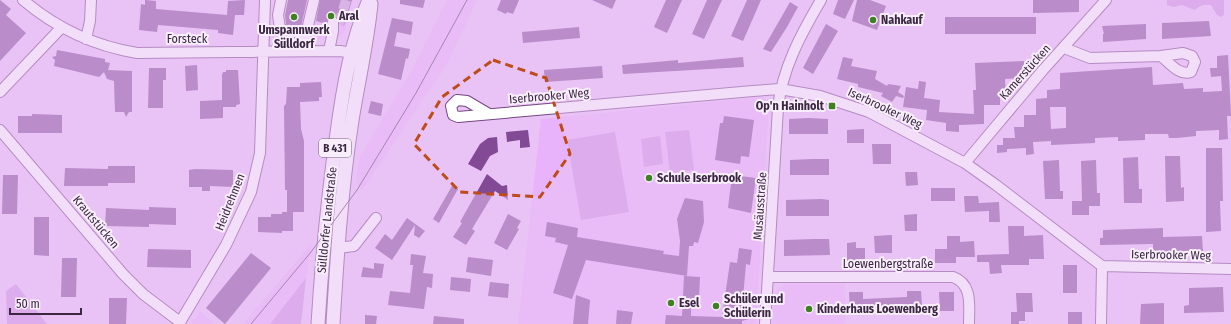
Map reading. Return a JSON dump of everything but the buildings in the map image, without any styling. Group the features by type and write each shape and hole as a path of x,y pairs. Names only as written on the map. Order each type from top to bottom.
{"main road":[{"name":"Sülldorfer Landstraße","path":"333,324 338,248 358,54 358,25 370,0"},
{"name":"Sülldorfer Landstraße","path":"318,324 327,200 340,112 358,54"}],"street":[{"name":"Forsteck","path":"23,0 61,28 86,39 120,50 137,53 329,51 358,54"},
{"path":"86,39 90,22 91,0"},
{"name":"Heidrehmen","path":"179,323 226,245 251,192 260,153 265,0"},
{"path":"281,0 278,15 280,28 305,34"},
{"path":"302,51 314,0"},
{"path":"780,89 786,67 821,0"},
{"name":"Kamerstücken","path":"965,163 1106,0"},
{"path":"329,51 335,26"},
{"path":"0,92 61,28"},
{"path":"1064,48 1090,58 1161,56"},
{"name":"Iserbrooker Weg","path":"489,114 780,89 820,96 854,106 927,142 965,163 1102,266 1231,269"},
{"name":"Musäusstraße","path":"765,324 780,89"},
{"name":"Krautstücken","path":"0,130 123,274 143,294 179,323"},
{"path":"338,248 354,246 376,218"},
{"path":"1101,324 1102,266"},
{"name":"Loewenbergstraße","path":"768,276 953,277 962,281 968,289 969,324"}],"highlighted area":[{"path":"493,60 546,78 570,154 540,197 460,192 414,144 442,97"}],"shaded area":[{"name":"Aral","path":"317,0 353,0 345,32 335,39 307,39"},
{"path":"447,0 477,0 447,64 362,191 356,182 359,158 413,68"},
{"path":"1167,0 1224,0 1224,15 1221,17 1217,15 1211,5 1202,5 1195,10 1182,5 1173,7 1167,5"},
{"name":"Schule Iserbrook","path":"762,97 769,102 756,324 518,324 541,119"},
{"path":"689,130 694,170 670,173 665,132"},
{"path":"615,132 629,212 581,220 567,140"},
{"path":"660,136 663,164 644,167 641,139"},
{"path":"332,214 335,214 328,324 323,324"},
{"path":"312,243 306,278 270,324 243,324"},
{"path":"306,278 301,324 270,324"},
{"path":"16,284 47,324 7,324 6,291"},
{"name":"Kinderhaus Loewenberg","path":"784,284 845,284 845,324 773,324 774,294"},
{"path":"200,311 214,324 191,324"}],"tunnel":[{"path":"339,24 346,0"}],"tram line":[{"path":"251,324 311,252 357,190 416,93 467,0"}],"place":[{"name":"Aral","path":"331,16"},
{"name":"Umspannwerk Sülldorf","path":"294,17"},
{"name":"Nahkauf","path":"873,20"},
{"name":"Op'n Hainholt","path":"832,106"},
{"name":"Schule Iserbrook","path":"649,178"},
{"name":"Esel","path":"671,303"},
{"name":"Schüler und Schülerin","path":"716,306"},
{"name":"Kinderhaus Loewenberg","path":"809,309"}]}
